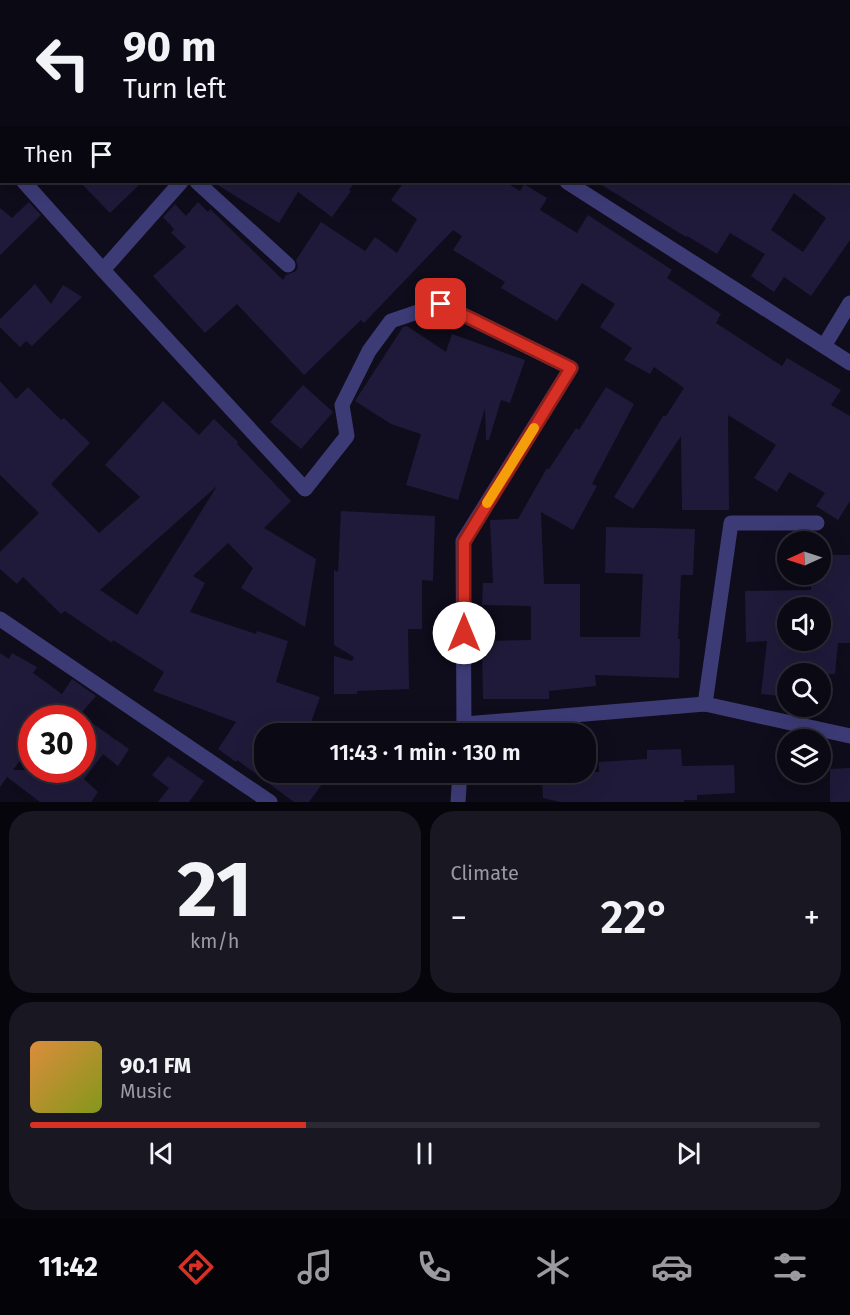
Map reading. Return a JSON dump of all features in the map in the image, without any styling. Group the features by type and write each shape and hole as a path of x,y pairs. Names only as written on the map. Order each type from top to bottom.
{"street":[{"path":"25,183 305,489 347,436 342,405 369,351 391,321 441,304 571,368 464,542 464,723"},
{"path":"103,270 180,183"},
{"path":"198,183 288,265"},
{"path":"569,183 850,363"},
{"path":"824,346 850,303"},
{"path":"705,704 731,523 817,523"},
{"path":"0,618 270,802"},
{"path":"522,723 705,704 850,736"},
{"path":"458,802 459,783"}],"building":[{"path":"81,183 141,183 110,213"},
{"path":"215,183 354,183 332,217 298,192 279,223"},
{"path":"403,183 507,183 520,191 524,184 547,198 540,210 577,233 588,215 672,270 667,278 721,314 716,323 782,366 787,358 841,390 831,405 850,416 850,501 838,520 816,506 825,493 789,472 777,492 754,478 776,445 728,415 729,510 682,510 681,436 633,509 614,497 663,416 666,416 684,388 654,367 650,374 624,360 632,348 600,327 615,304 582,283 557,321 501,288 505,282 453,250 462,236 453,230 364,323 361,320 304,375 237,304 205,333 153,276 186,247 171,233 174,229 163,217 175,204 186,216 198,202 208,212 210,209 283,280 286,275 296,271 298,267 296,260 321,222 365,251 375,237 397,253 417,219 391,200"},
{"path":"599,183 850,183 850,240 811,296 784,277 774,292 751,276 765,254 730,233 717,254","holes":["794,193 826,218 803,252 771,230"]},
{"path":"29,202 41,215 0,255 0,208 12,218"},
{"path":"35,284 51,304 63,285 82,297 32,346 26,341 20,347 0,327 0,319"},
{"path":"407,326 446,352 452,334 525,360 510,403 501,400 489,440 486,440 485,408 458,500 406,485 421,434 391,424 355,401 403,327"},
{"path":"0,381 16,399 28,387 61,420 64,418 90,443 51,484 99,533 140,497 105,465 163,401 199,435 214,419 291,501 264,528 316,559 305,627 241,588 253,568 228,543 193,576 205,583 190,612 256,634 257,631 288,641 276,682 320,697 311,723 254,723 254,773 218,749 236,722 153,691 164,672 113,640 112,643 65,611 61,614 23,577 17,584 0,569 0,552 39,513 0,475","holes":["217,486 137,615 100,590"]},
{"path":"303,385 333,412 301,449 270,422"},
{"path":"606,387 634,404 592,484 597,486 573,530 541,512 544,584 580,584 580,637 640,637 643,574 605,573 606,527 695,529 693,575 681,575 679,678 595,675 596,686 549,691 549,699 483,699 482,641 531,640 531,606 482,605 483,583 493,583 490,520 518,519 547,468 549,469 576,428 579,430"},
{"path":"341,511 435,516 433,581 422,580 422,629 408,629 409,689 334,694 334,656 352,661 354,657 334,645 334,570 338,572"},
{"path":"831,555 850,555 850,643 838,643 835,674 831,674 831,663 777,663 777,696 761,694 767,641 746,642 745,591 811,590 811,585 831,585"},
{"path":"0,653 9,659 12,653 37,667 33,673 62,694 72,679 96,696 88,705 18,705 18,763 13,770 18,770 18,783 88,783 98,792 91,802 40,802 7,777 0,787"},
{"path":"96,726 129,749 118,766 103,754 96,763"},
{"path":"681,749 682,766 734,765 735,793 697,795 697,800 684,800 684,802 560,802 543,798 542,783 596,783 599,762 647,759 647,750"},
{"path":"168,756 204,781 189,802 158,802 169,788 152,775"},
{"path":"850,768 850,802 830,802 831,769"},
{"path":"268,783 322,784 309,802 294,802"}],"slow traffic":[{"path":"487,503 534,428"}],"route":[{"path":"441,304 571,368 464,542 464,633"}]}
